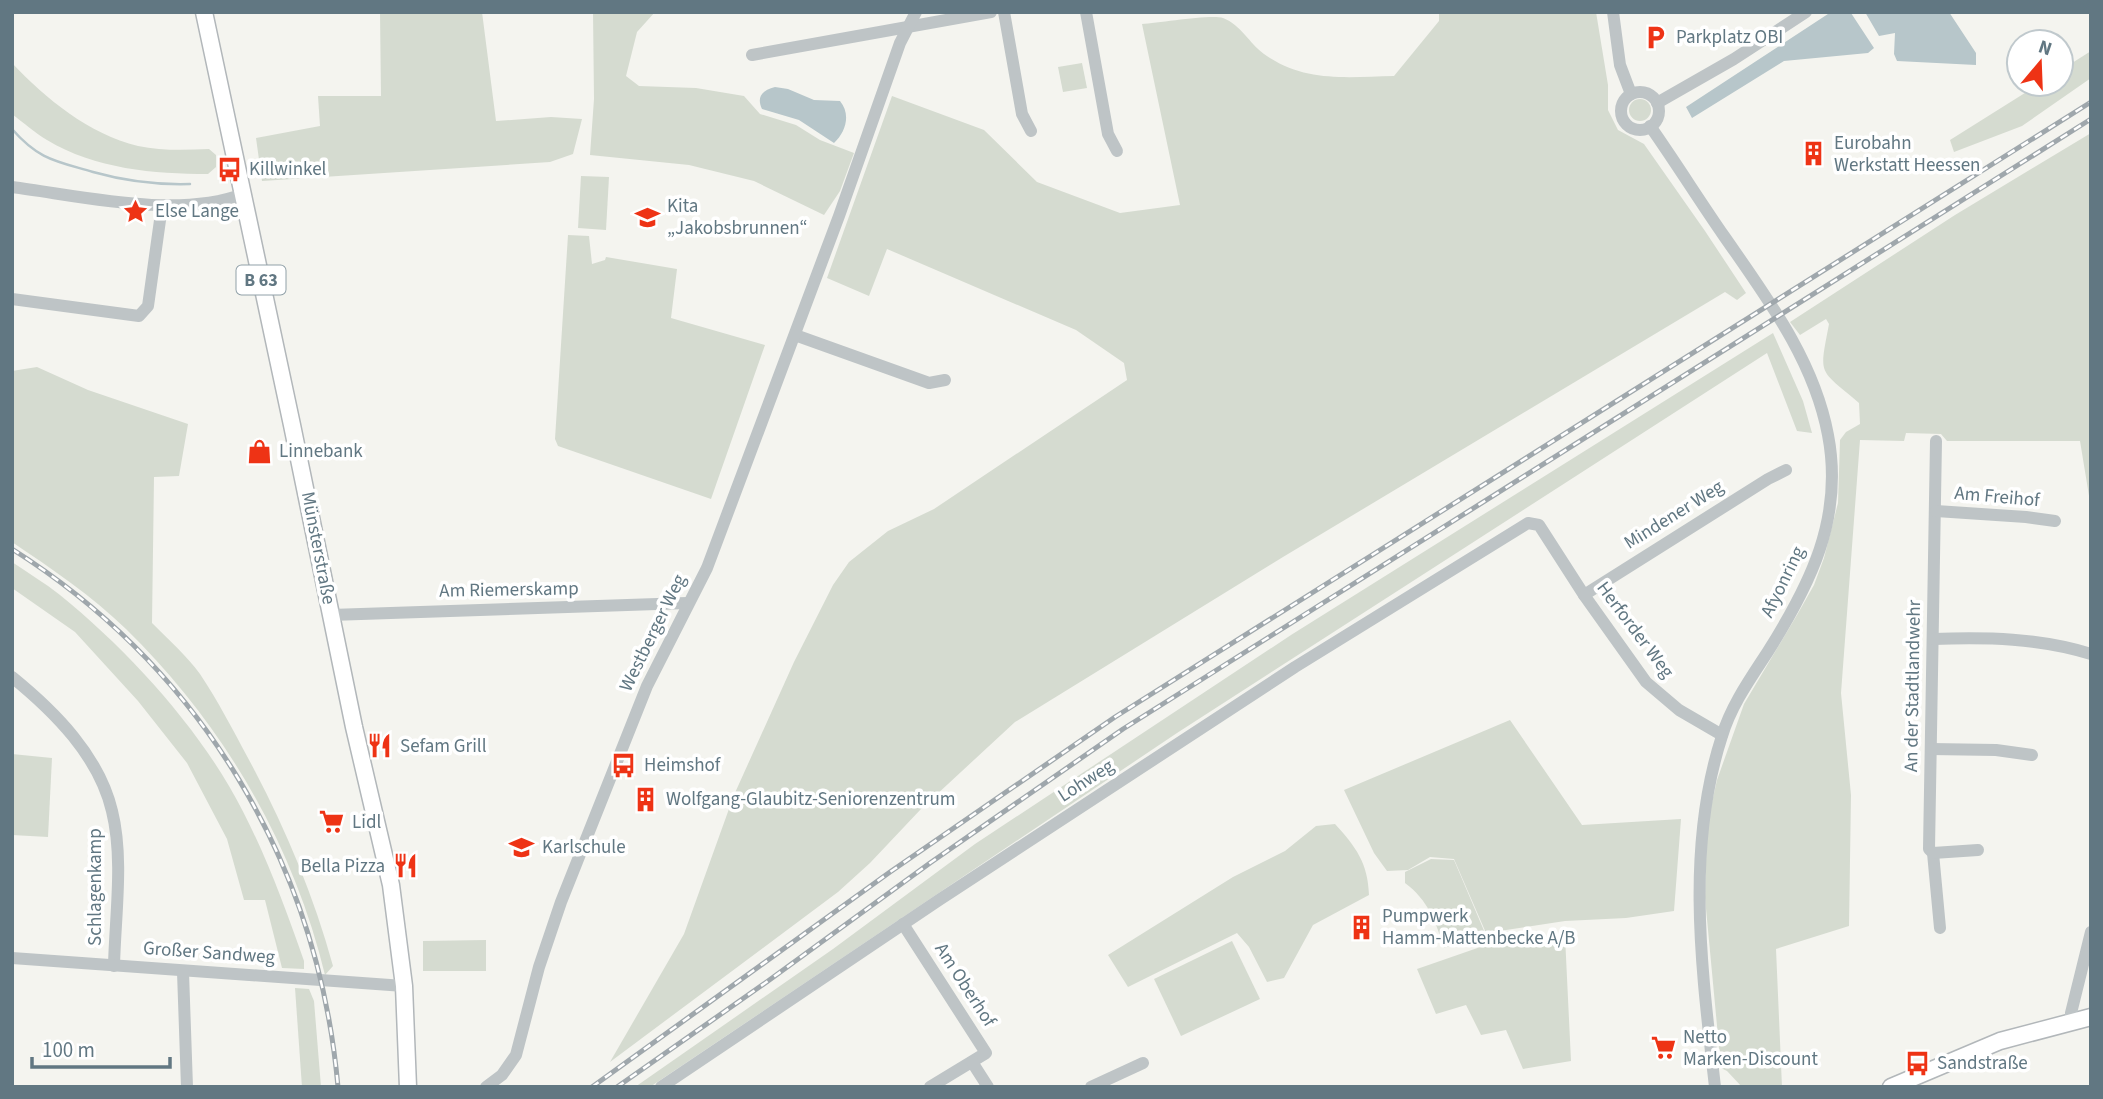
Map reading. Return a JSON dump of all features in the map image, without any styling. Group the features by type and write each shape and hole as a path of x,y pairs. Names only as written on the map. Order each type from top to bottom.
{"main road":[{"name":"Münsterstraße","path":"204,12 331,615 391,885 404,986 408,1087"},
{"path":"1891,1087 2000,1041 2091,1017"}],"street":[{"name":"Westberger Weg","path":"486,1087 502,1075 516,1055 539,967 561,902 647,686 707,568 849,188 895,54 916,12"},
{"path":"752,55 991,12"},
{"path":"1004,12 1023,114 1031,131"},
{"path":"1086,12 1108,134 1117,151"},
{"path":"1613,12 1620,65 1630,94"},
{"path":"1657,103 1734,60 1806,12"},
{"path":"1646,93 1657,103 1658,116 1650,127 1636,129 1624,121 1622,106 1630,94 1646,93"},
{"name":"Afyonring","path":"1650,127 1795,343 1818,394 1830,446 1832,486 1829,515 1813,572 1736,704 1722,735 1705,807 1699,856 1700,921 1715,1087"},
{"path":"12,187 162,206 231,198 243,194"},
{"path":"12,299 139,316 148,306 162,206"},
{"path":"795,335 929,383 945,380"},
{"name":"An der Stadtlandwehr","path":"1936,441 1928,849 1933,853 1940,928"},
{"name":"Mindener Weg","path":"1584,595 1768,479 1786,471"},
{"name":"Am Freihof","path":"1936,511 2055,521"},
{"name":"Lohweg","path":"661,1086 1295,667 1521,525 1533,522 1539,525"},
{"name":"Herforder Weg","path":"1539,525 1584,595 1646,682 1679,710 1722,735"},
{"name":"Am Riemerskamp","path":"331,615 687,603"},
{"path":"1933,639 2009,639 2071,648 2091,654"},
{"name":"Schlagenkamp","path":"12,677 37,698 80,745 107,794 113,813 117,854 114,966"},
{"path":"1931,749 1996,750 2032,755"},
{"path":"1933,853 1978,850"},
{"name":"Am Oberhof","path":"903,924 986,1053 972,1062"},
{"path":"2071,1022 2091,932"},
{"name":"Großer Sandweg","path":"12,958 404,986"},
{"path":"183,972 187,1087"},
{"path":"930,1087 972,1062 988,1087"},
{"path":"1091,1087 1143,1063"}],"shaded area":[{"path":"380,12 482,12 496,121 551,117 582,119 573,154 550,162 262,181 256,138 320,126 318,96 381,96"},
{"path":"593,12 655,12 637,32 626,76 639,86 696,88 744,96 760,114 796,125 820,140 854,153 840,191 824,215 754,181 689,165 590,155 594,99"},
{"path":"1439,12 1596,12 1608,85 1608,110 1618,130 1644,144 1746,293 1737,300 1725,292 1283,557 1015,722 921,809 870,863 838,892 610,1062 684,934 734,795 794,662 833,585 849,562 888,531 934,509 1127,380 1124,363 1076,330 887,249 869,296 827,278 892,96 984,130 1037,182 1120,213 1180,205 1142,24 1223,18 1235,25 1264,54 1295,70 1326,76 1394,76 1439,21"},
{"path":"1831,12 1851,13 1874,48 1868,53 1784,61 1692,118 1686,107"},
{"path":"1865,12 1949,12 1976,53 1976,65 1897,61 1894,54 1895,33 1879,36"},
{"path":"2091,51 2091,78 2075,89 2075,61"},
{"path":"12,63 69,114 102,133 147,148 209,149 216,155 216,167 208,174 146,171 105,164 65,150 12,114"},
{"path":"1082,63 1087,88 1063,92 1058,67"},
{"path":"775,87 788,89 814,100 840,101 846,123 838,139 834,143 799,120 762,109 762,94"},
{"path":"2017,98 2062,98 2022,126 1954,152 1950,140"},
{"path":"1640,99 1648,102 1651,110 1648,118 1640,121 1632,118 1629,110 1632,102"},
{"path":"2091,133 2091,508 2080,441 1947,441 1941,434 1906,433 1904,441 1860,440 1841,693 1851,795 1849,926 1776,949 1782,1087 1742,1087 1721,1068 1705,898 1707,824 1717,780 1744,704 1814,585 1838,503 1840,440 1846,432 1860,424 1859,403 1829,377 1825,370 1823,363 1829,324 1826,319 1800,335 1790,322 1955,215"},
{"path":"581,176 609,177 606,230 578,228"},
{"path":"568,235 589,236 592,264 605,260 606,257 677,269 671,318 765,345 711,499 558,446 555,439"},
{"path":"1773,333 1803,401 1812,433 1797,431 1767,353 1177,733 650,1087 635,1087 833,949 975,844 1291,635"},
{"path":"37,367 88,390 188,424 179,476 154,477 152,623 200,674 274,808 307,886 325,939 333,966 325,975 311,926 274,833 223,745 194,705 126,629 86,594 12,542 12,371"},
{"path":"12,562 60,595 130,659 174,708 213,760 251,828 271,872 304,961 304,969 282,968 265,900 244,900 227,839 187,763 138,701 75,632 12,588"},
{"path":"1510,720 1582,825 1681,819 1674,911 1626,918 1565,921 1486,933 1454,859 1430,857 1408,870 1387,871 1374,853 1344,790"},
{"path":"12,754 52,758 48,837 12,835"},
{"path":"1335,824 1360,856 1369,895 1313,925 1284,978 1267,982 1249,947 1237,933 1128,987 1108,955 1233,877 1285,851 1316,826"},
{"path":"1431,859 1454,860 1485,933 1444,948 1430,912 1420,897 1405,883 1405,872"},
{"path":"1565,936 1571,1061 1523,1069 1506,1030 1481,1035 1466,1005 1436,1014 1417,969 1489,944 1515,938"},
{"path":"486,940 486,971 423,971 423,941"},
{"path":"1232,941 1260,999 1181,1036 1154,979"},
{"path":"295,988 309,989 314,1001 321,1087 302,1087"}],"waterway":[{"path":"12,129 40,153 69,165 129,180 190,184"}],"railway":[{"path":"592,1087 890,872 1115,717 2091,102"},
{"path":"617,1087 1123,729 2091,119"},
{"path":"12,549 80,597 140,652 193,713 239,779 276,850 305,926 326,1005 338,1087"}],"place":[{"name":"Parkplatz OBI","path":"1656,37"},
{"name":"Eurobahn Werkstatt Heessen","path":"1814,154"},
{"name":"Killwinkel","path":"229,169"},
{"name":"Else Lange","path":"135,211"},
{"name":"Kita „Jakobsbrunnen“","path":"647,217"},
{"name":"Linnebank","path":"259,451"},
{"name":"Sefam Grill","path":"380,746"},
{"name":"Heimshof","path":"624,765"},
{"name":"Wolfgang-Glaubitz-Seniorenzentrum","path":"646,799"},
{"name":"Lidl","path":"332,822"},
{"name":"Karlschule","path":"522,847"},
{"name":"Bella Pizza","path":"405,866"},
{"name":"Pumpwerk Hamm-Mattenbecke A/B","path":"1362,927"},
{"name":"Netto Marken-Discount","path":"1663,1048"},
{"name":"Sandstraße","path":"1917,1063"}]}
